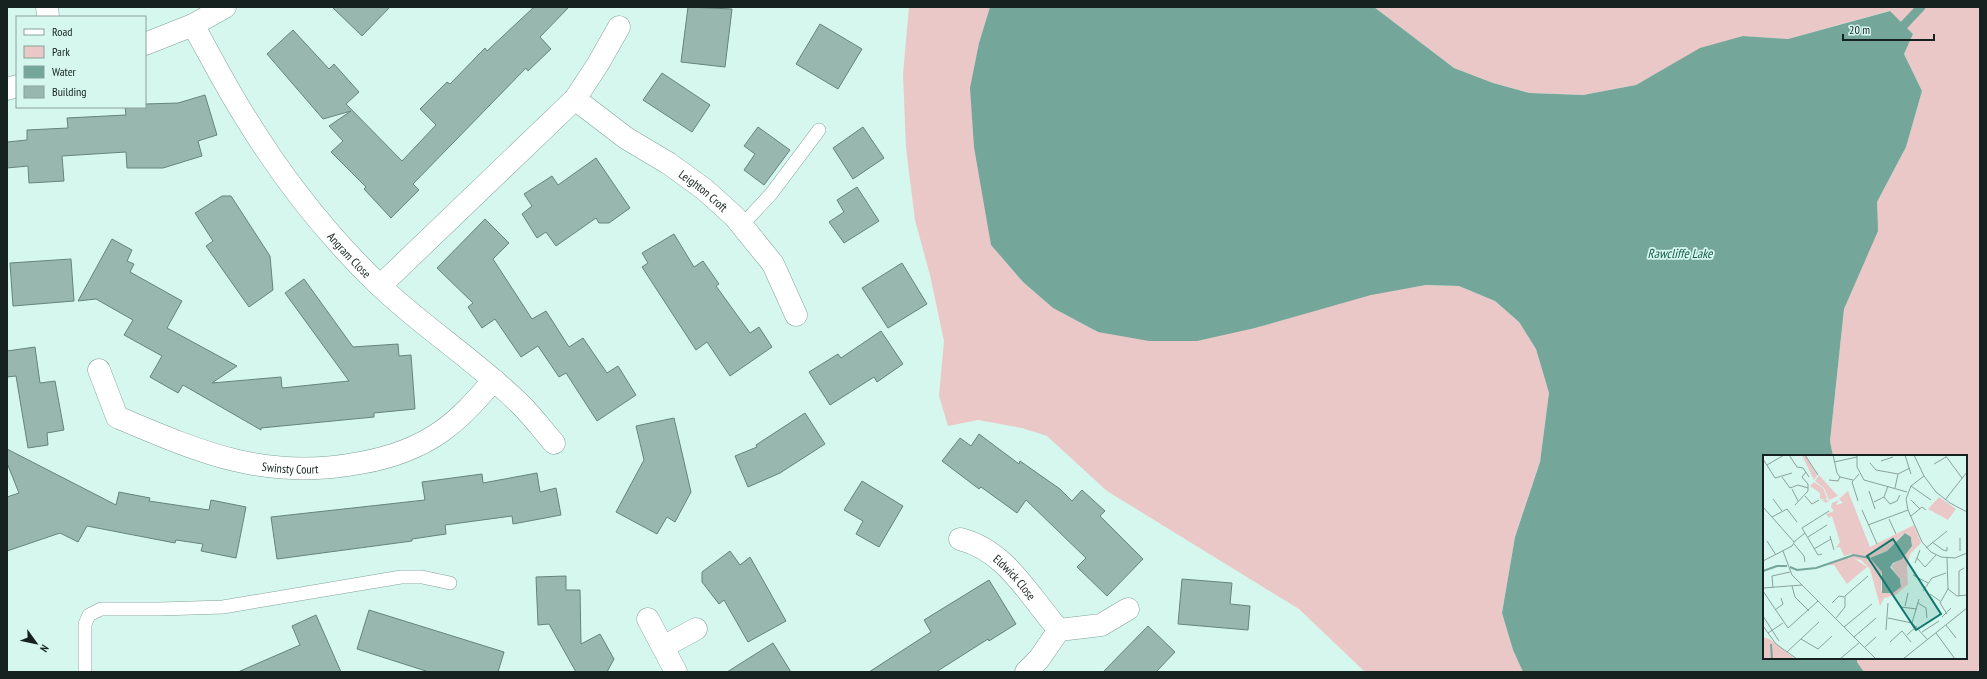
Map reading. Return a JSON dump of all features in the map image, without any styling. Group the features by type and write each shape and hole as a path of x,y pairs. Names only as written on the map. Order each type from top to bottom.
{"street":[{"path":"146,44 193,25 225,7"},
{"name":"Angram Close","path":"193,25 246,119 277,167 304,204 338,244 380,286 494,380 523,407 554,443"},
{"path":"380,286 575,99 619,28"},
{"name":"Leighton Croft","path":"575,99 626,138 668,163 704,188 742,226 773,264 796,315"},
{"name":"Swinsty Court","path":"100,370 117,417 192,448 230,460 257,466 294,469 346,466 384,459 414,446 441,432 461,415 494,380"},
{"name":"Eldwick Close","path":"960,539 975,543 993,553 1009,568 1059,630"},
{"path":"1026,672 1039,659 1059,630 1101,625 1128,610"},
{"path":"648,619 676,672"},
{"path":"664,647 696,629"}],"lane":[{"path":"742,226 771,194 819,130"},
{"path":"85,672 85,624 90,615 101,610 160,610 223,606 401,577 422,577 450,583"}],"green space":[{"path":"909,7 990,7 979,43 991,245 1023,282 1053,308 1098,332 1255,328 1371,294 1426,285 1459,286 1495,301 1519,322 1536,349 1549,393 1540,462 1515,537 1502,613 1513,650 1523,672 1365,672 1299,609 1107,491 1047,436 1022,428 978,420 948,426 939,396 944,341 930,275 915,220 906,148 903,74"},
{"path":"1374,7 1980,7 1980,672 1864,672 1857,662 1857,659 1967,659 1967,455 1833,455 1830,441 1844,309 1877,231 1877,202 1906,147 1922,91 1904,54 1913,34 1889,11 1788,39 1743,36 1666,68 1636,85 1583,95 1531,93 1493,83 1454,68"}],"water":[{"name":"Rawcliffe Lake","path":"990,7 1374,7 1454,68 1493,83 1530,93 1583,95 1636,85 1700,48 1743,36 1788,39 1890,11 1913,34 1904,54 1922,91 1906,147 1877,202 1878,231 1844,309 1830,441 1833,455 1763,455 1763,659 1857,659 1857,662 1864,672 1523,672 1513,650 1502,613 1515,537 1540,462 1549,393 1536,349 1519,322 1495,301 1459,286 1426,285 1371,295 1255,328 1197,341 1149,341 1098,332 1053,308 1023,282 991,245 974,147 970,88 979,43"}],"building":[{"path":"332,7 390,7 362,36"},
{"path":"534,7 569,7 540,37 551,49 528,71 526,68 413,184 419,190 391,218 364,189 366,187 331,152 343,141 329,126 351,111 323,119 267,54 293,30 329,69 334,64 359,92 346,104 402,161 436,125 420,109 447,82 450,84 485,48 487,51"},
{"path":"688,7 732,9 725,67 681,62"},
{"path":"820,24 862,49 838,89 796,64"},
{"path":"662,73 710,105 692,132 643,100"},
{"path":"205,95 217,135 198,141 202,156 163,168 127,168 126,152 62,156 64,181 29,183 28,166 7,168 7,142 27,140 27,130 68,128 67,118 126,115 125,108 146,108 146,104 178,103"},
{"path":"758,127 790,150 764,185 744,170 755,154 744,146"},
{"path":"863,127 884,158 853,179 833,148"},
{"path":"596,158 630,208 609,223 599,223 596,218 556,246 546,232 537,238 522,214 532,206 524,194 552,176 558,185"},
{"path":"857,187 879,221 844,243 829,222 844,212 837,200"},
{"path":"222,196 231,196 270,256 273,290 249,307 206,246 213,241 195,213"},
{"path":"485,219 509,243 493,259 532,319 546,311 569,347 583,338 607,373 618,366 636,395 597,421 566,373 559,377 538,346 521,357 495,319 482,328 468,307 473,303 437,268"},
{"path":"674,234 694,267 703,261 719,284 716,286 750,333 759,327 772,347 730,376 707,342 696,350 642,267 648,263 642,253"},
{"path":"112,239 132,250 127,261 134,264 130,272 182,301 167,328 237,366 212,383 281,377 282,388 349,381 285,293 304,279 353,347 398,344 399,356 411,355 415,409 374,413 374,417 261,428 261,430 183,385 178,393 150,377 162,356 124,335 133,320 96,299 78,301"},
{"path":"71,259 74,301 13,306 10,263"},
{"path":"902,263 927,304 888,328 862,288"},
{"path":"881,331 903,364 877,382 874,377 830,405 809,372 838,354 841,358"},
{"path":"35,347 40,383 55,381 64,430 47,433 48,445 28,448 16,376 7,377 7,351"},
{"path":"805,413 825,444 780,473 748,487 735,456 757,447 756,445"},
{"path":"674,418 691,492 675,522 667,517 657,534 616,512 644,460 636,426"},
{"path":"979,434 1019,464 1020,461 1060,489 1072,501 1082,490 1105,511 1100,516 1143,559 1107,596 1077,567 1086,558 1026,500 1017,513 981,487 979,489 942,461 960,438 971,446"},
{"path":"7,449 116,505 119,492 150,498 149,501 209,510 211,500 246,507 236,558 201,551 203,544 176,540 175,543 87,526 78,542 60,533 7,551 7,497 19,493 7,463"},
{"path":"537,473 540,492 556,488 561,515 513,524 512,516 445,525 446,534 412,539 412,541 277,559 271,517 425,500 422,482 482,474 483,483"},
{"path":"862,481 903,506 879,547 856,534 863,521 844,510"},
{"path":"730,551 740,565 750,557 786,621 748,642 724,600 719,604 702,582 702,572"},
{"path":"566,576 566,590 580,590 581,644 600,634 614,659 607,672 576,672 549,624 538,625 536,577"},
{"path":"1182,579 1232,583 1230,604 1250,606 1248,630 1178,624"},
{"path":"989,580 1016,624 989,641 988,639 936,672 869,672 931,632 924,620"},
{"path":"369,610 504,652 498,672 429,672 357,649"},
{"path":"316,615 341,672 238,672 300,645 292,626"},
{"path":"1148,626 1175,652 1156,672 1103,672"},
{"path":"773,643 791,672 727,672"}],"waterway":[{"path":"1904,25 1921,7"}]}
